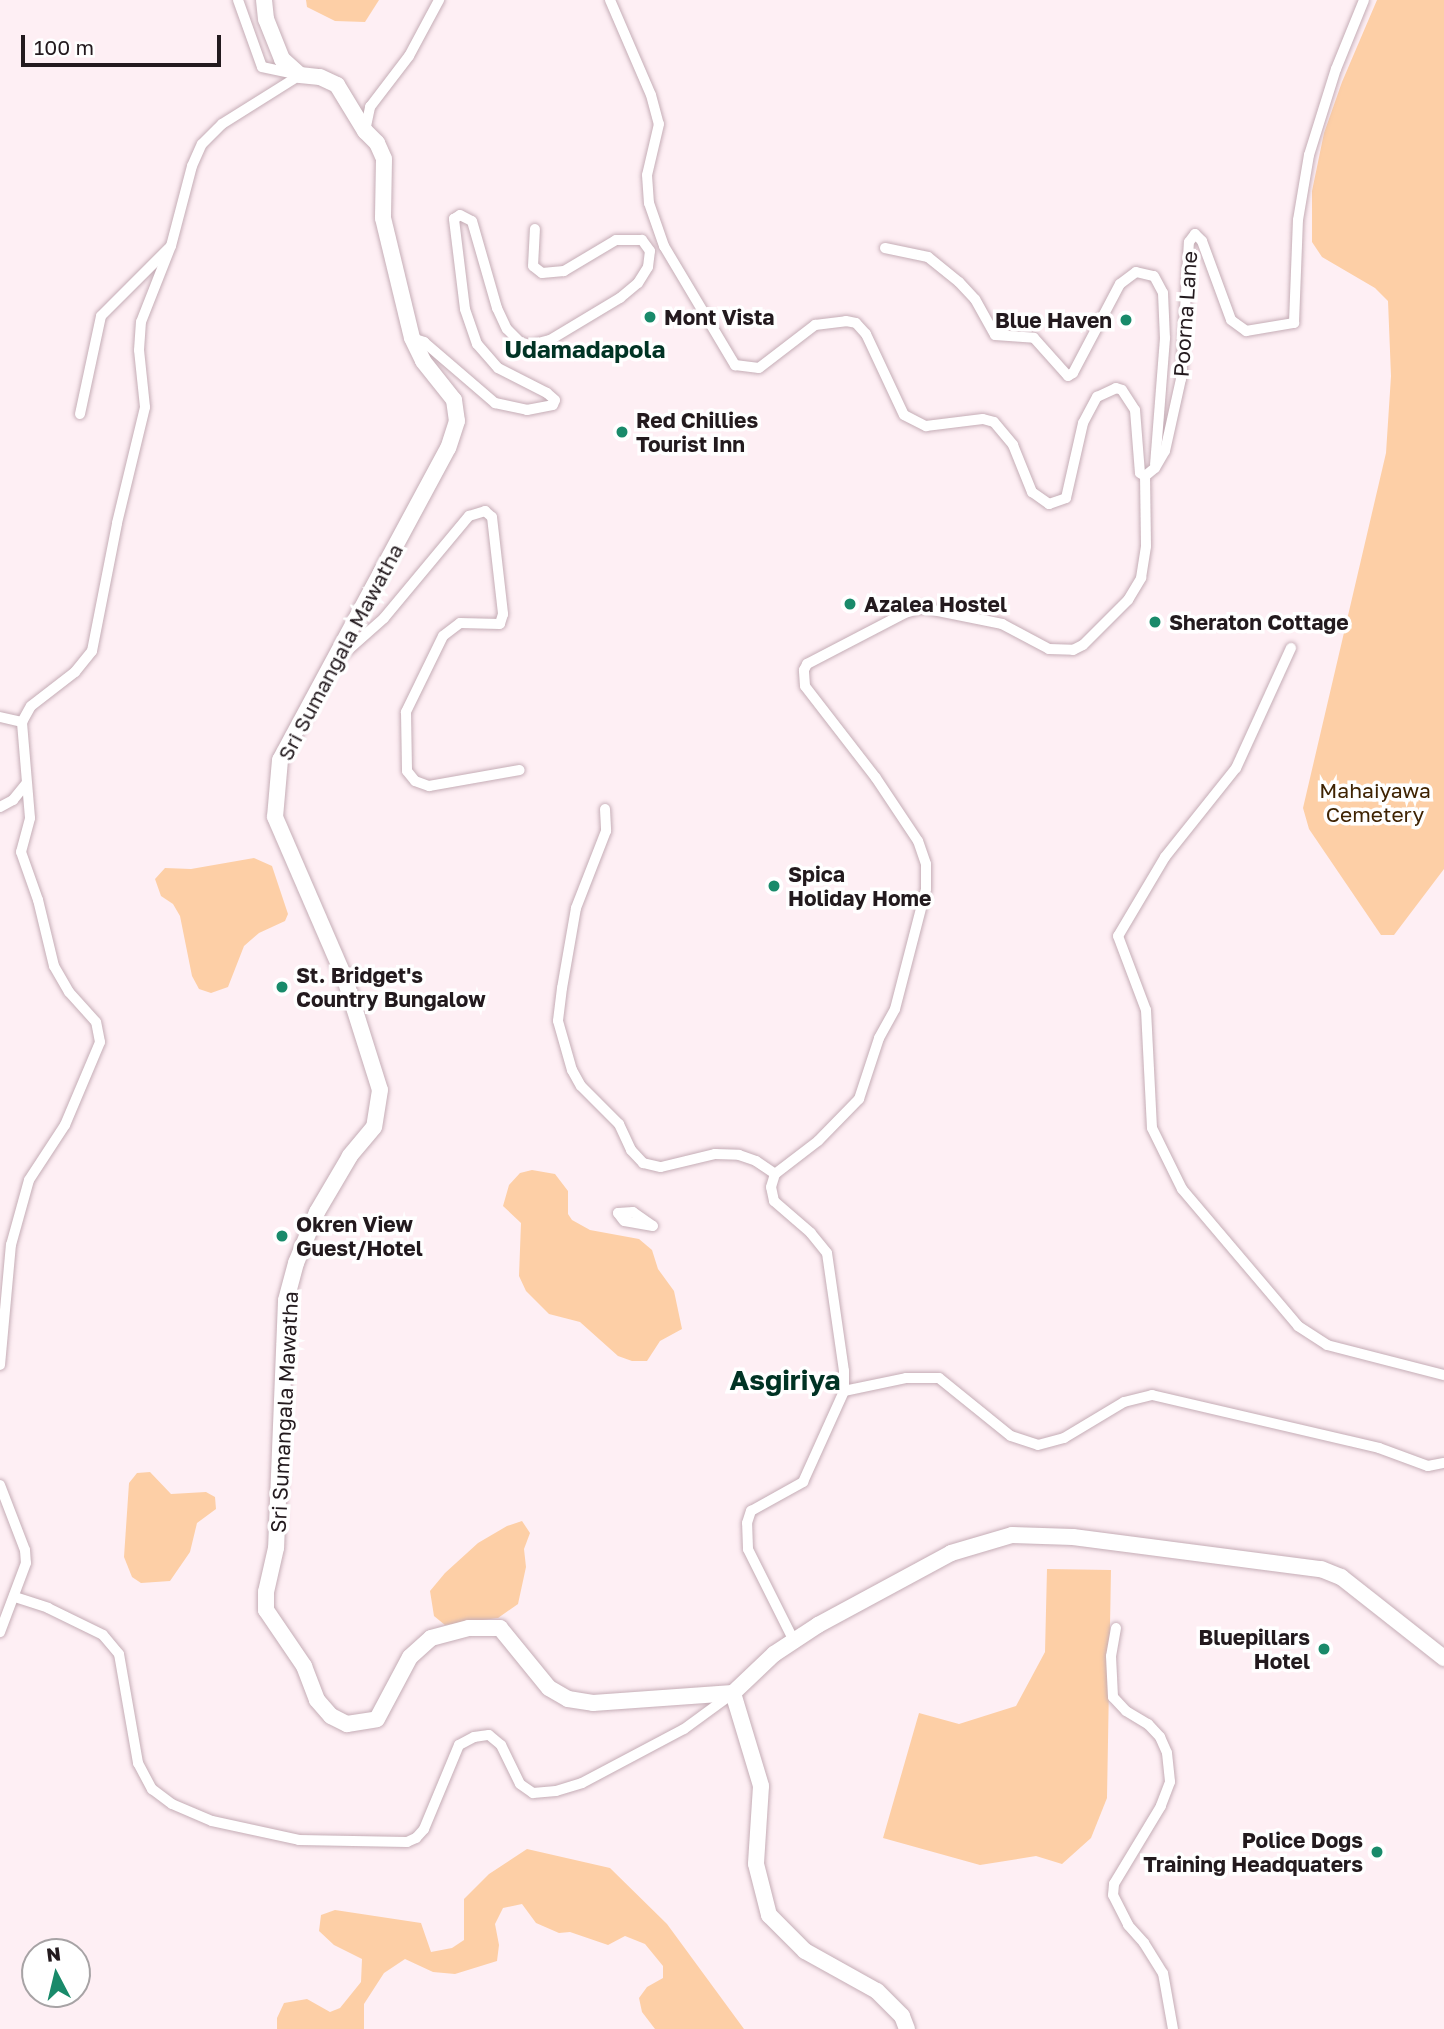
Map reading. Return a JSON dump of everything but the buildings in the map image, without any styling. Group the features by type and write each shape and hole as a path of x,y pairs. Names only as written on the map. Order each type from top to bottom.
{"street":[{"path":"238,0 262,67 300,75"},
{"path":"264,0 266,19 282,59 300,75"},
{"path":"430,0 432,13"},
{"path":"365,131 370,107 409,56 439,0"},
{"path":"610,0 651,95 659,124 647,175 649,203 664,246 735,365 759,368 815,325 846,321 856,323 866,334 904,415 926,426 983,419 994,422 1013,445 1032,492 1049,504 1066,498 1083,423 1097,397 1116,388 1122,390 1135,410 1140,473 1145,476"},
{"name":"Poorna Lane","path":"1155,468 1165,451 1181,379 1189,242 1195,234 1202,241 1231,320 1246,331 1294,323 1298,220 1309,155 1336,69 1364,0"},
{"path":"0,1365 11,1245 29,1180 65,1125 100,1042 96,1022 69,992 54,967 38,901 21,852 30,818 22,722 31,706 75,672 92,651 117,523 145,407 139,350 141,322 171,246 192,166 202,144 222,124 300,75"},
{"name":"Sri Sumangala Mawatha","path":"300,75 320,77 337,85 365,131 377,143 384,159 383,218 412,338 423,361 454,400 457,421 448,448 280,760 275,817 345,979 380,1090 374,1127 350,1156 317,1212 296,1263 286,1301 276,1548 266,1592 266,1610 304,1666 317,1700 331,1716 347,1724 377,1719 410,1657 431,1638 469,1628 500,1628 549,1688 568,1699 593,1703 733,1693"},
{"path":"412,338 424,342 495,403 527,410 553,405 555,400 547,393 498,368 477,344 465,309 454,219 460,215 472,221 497,308 507,329 520,342 530,345 550,340 620,298 638,283 648,267 650,251 642,240 617,240 564,271 542,273 533,266 535,229"},
{"path":"80,414 100,316 171,246"},
{"path":"885,248 928,257 960,282 975,299 995,335 1034,338 1068,376 1073,373 1120,284 1136,272 1154,276 1163,293 1165,338 1155,468 1145,476"},
{"path":"794,1641 748,1549 747,1524 751,1511 803,1482 845,1391 828,1253 811,1233 774,1201 771,1187 775,1174 818,1141 859,1099 879,1038 895,1010 926,889 926,864 918,841 876,778 805,686 804,670 807,664 892,620 923,608 1002,624 1049,649 1073,650 1083,645 1128,600 1140,578 1146,546 1145,476"},
{"path":"332,664 384,618 469,516 485,511 492,517 503,614 500,624 460,623 443,636 406,712 407,771 415,781 429,786 520,770"},
{"path":"1291,648 1236,768 1165,857 1118,936 1146,1010 1152,1128 1182,1189 1298,1326 1327,1345 1444,1375"},
{"path":"0,717 22,722"},
{"path":"0,807 13,800 26,785"},
{"path":"605,809 606,831 576,908 562,988 558,1021 572,1070 581,1086 620,1125 631,1150 643,1163 661,1167 715,1154 739,1155 756,1161 775,1174"},
{"path":"633,1212 653,1226 624,1221 618,1213 633,1212"},
{"path":"845,1391 906,1378 939,1378 1011,1436 1038,1445 1064,1438 1124,1402 1152,1395 1378,1448 1428,1466 1444,1463"},
{"path":"0,1485 25,1550 26,1563 0,1632"},
{"path":"15,1597 48,1608 103,1634 119,1654 138,1763 152,1789 172,1804 212,1821 299,1840 407,1842 416,1838 424,1829 459,1745 474,1737 489,1735 501,1745 520,1784 533,1793 556,1791 582,1783 684,1729 733,1693 774,1654 794,1641 951,1553 1012,1535 1073,1537 1321,1569 1341,1577 1444,1658"},
{"path":"1116,1628 1111,1656 1113,1697 1126,1712 1148,1724 1160,1737 1167,1753 1171,1782 1161,1806 1114,1884 1113,1895 1128,1925 1144,1943 1163,1973 1173,2029"},
{"path":"733,1693 761,1786 756,1864 769,1915 805,1951 877,1991 902,2015 907,2029"}],"green space":[{"path":"306,0 379,0 365,22 335,21 307,7"},
{"name":"Mahaiyawa Cemetery","path":"1377,0 1444,0 1444,869 1394,935 1381,935 1309,829 1303,808 1386,453 1391,376 1388,301 1375,288 1322,257 1312,242 1312,191 1324,133 1342,82"},
{"path":"254,858 272,866 288,914 285,921 259,933 244,946 228,987 211,993 199,989 192,976 180,916 173,904 161,896 155,879 165,868 191,869"},
{"path":"532,1170 555,1174 568,1191 568,1214 572,1220 590,1230 639,1239 652,1250 658,1269 674,1291 682,1329 660,1341 647,1361 632,1361 618,1356 580,1322 549,1314 526,1291 519,1276 521,1223 503,1206 509,1185 520,1173"},
{"path":"150,1472 171,1494 206,1492 215,1497 216,1509 197,1523 190,1552 170,1581 141,1583 132,1577 124,1557 129,1483 137,1473"},
{"path":"522,1521 530,1533 524,1549 526,1567 518,1604 498,1618 445,1625 434,1616 430,1591 445,1573 478,1543 507,1526"},
{"path":"1047,1569 1111,1570 1107,1798 1091,1838 1062,1864 1036,1856 980,1865 883,1838 919,1713 959,1724 1016,1706 1045,1652"},
{"path":"527,1849 610,1868 667,1924 744,2029 655,2029 642,2012 639,1998 647,1987 663,1978 663,1966 645,1944 625,1936 608,1945 570,1932 559,1933 536,1923 522,1904 503,1908 495,1924 499,1945 497,1961 455,1974 433,1972 405,1959 384,1973 364,2004 364,2029 277,2029 277,2018 284,2003 307,1999 330,2012 340,2008 361,1982 362,1959 334,1945 319,1931 321,1915 335,1910 421,1923 431,1952 452,1948 464,1940 464,1899 489,1874"}],"place":[{"name":"Mont Vista","path":"650,317"},
{"name":"Blue Haven","path":"1126,320"},
{"name":"Red Chillies Tourist Inn","path":"622,432"},
{"name":"Azalea Hostel","path":"850,604"},
{"name":"Sheraton Cottage","path":"1155,622"},
{"name":"Spica Holiday Home","path":"774,886"},
{"name":"St. Bridget's Country Bungalow","path":"282,987"},
{"name":"Okren View Guest/Hotel","path":"282,1236"},
{"name":"Bluepillars Hotel","path":"1324,1649"},
{"name":"Police Dogs Training Headquaters","path":"1377,1852"}],"district":[{"name":"Udamadapola","path":"585,349"},
{"name":"Asgiriya","path":"785,1380"}]}
